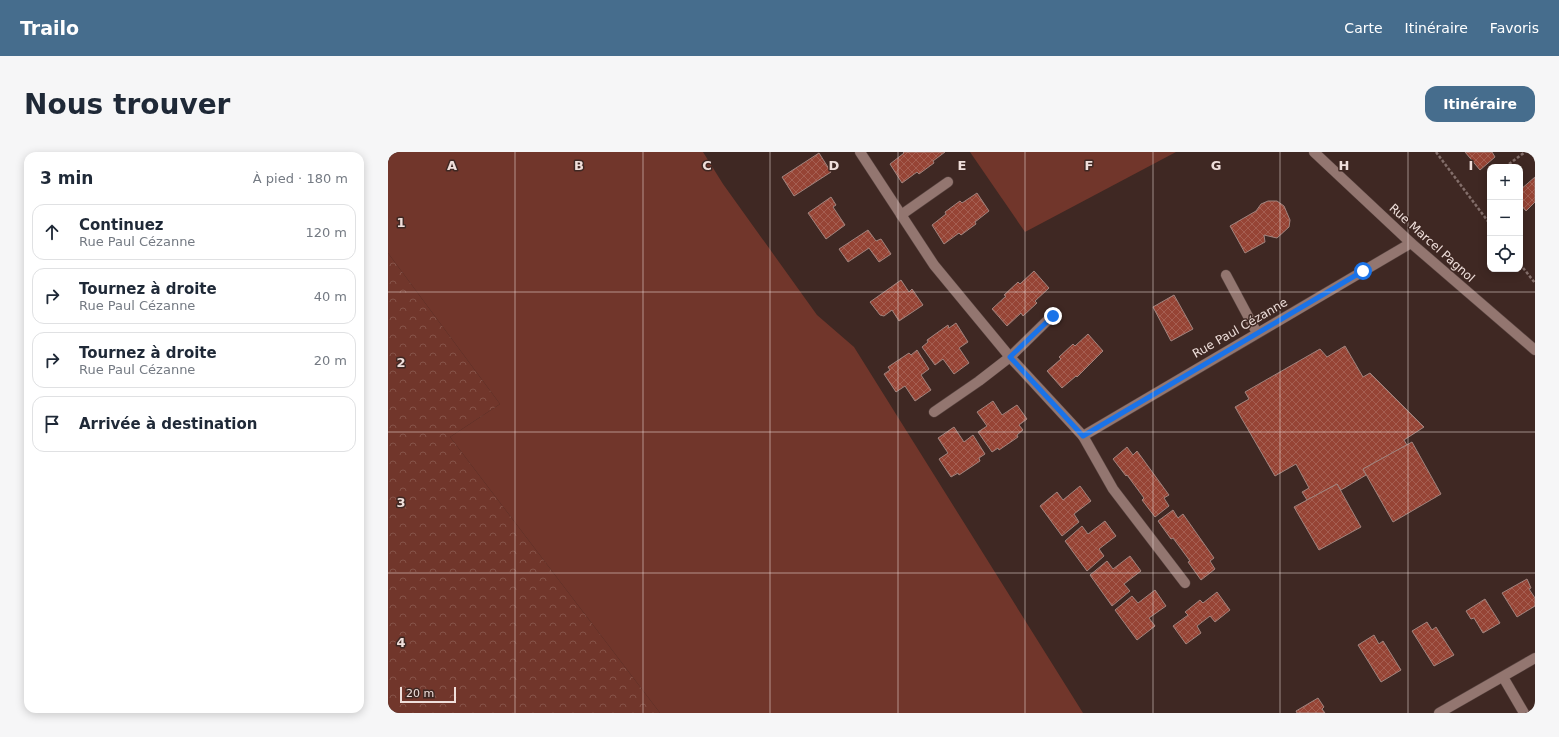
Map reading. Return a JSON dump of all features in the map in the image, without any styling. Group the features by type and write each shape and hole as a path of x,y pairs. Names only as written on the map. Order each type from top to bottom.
{"street":[{"path":"860,152 934,265 1010,357 1083,436 1113,489 1185,583"},
{"name":"Rue Marcel Pagnol","path":"1314,152 1412,243 1535,350"},
{"path":"901,214 948,182"},
{"name":"Rue Paul Cézanne","path":"1083,436 1412,243"},
{"path":"1226,275 1257,333"},
{"path":"934,412 979,381 1010,357 1053,316"},
{"path":"1440,713 1535,658"},
{"path":"1503,677 1524,713"}],"path":[{"path":"1436,152 1487,220"},
{"path":"1509,164 1525,152"},
{"path":"1523,268 1535,284"}],"green space":[{"path":"388,152 703,152 723,184 817,315 854,347 1083,713 660,713 450,437 500,404 388,253"},
{"path":"970,152 1176,152 1025,232"},
{"path":"388,253 500,404 450,437 660,713 388,713"}],"building":[{"path":"903,152 945,152 933,161 934,163 919,174 917,172 902,183 890,164 904,153"},
{"path":"1465,152 1492,152 1495,157 1480,170"},
{"path":"819,153 831,172 794,196 782,177"},
{"path":"1535,177 1535,202 1526,211 1523,208 1523,187"},
{"path":"977,193 989,211 975,222 976,224 961,235 959,233 944,244 932,225 946,214 945,212 960,201 962,203"},
{"path":"831,197 836,205 833,207 845,225 826,239 808,213"},
{"path":"1268,201 1277,201 1284,206 1290,220 1289,227 1277,238 1264,235 1265,242 1245,253 1230,226 1256,211 1261,204"},
{"path":"868,230 876,241 881,239 891,254 879,262 869,248 848,262 839,249"},
{"path":"1034,271 1049,288 1035,301 1037,303 1023,316 1021,313 1007,326 992,309 1018,282 1020,284"},
{"path":"901,280 909,292 912,289 923,305 899,321 892,310 884,316 880,315 870,302"},
{"path":"1174,295 1193,329 1171,341 1153,307"},
{"path":"956,323 968,342 959,348 969,363 954,374 943,359 935,365 922,347 928,342 927,340 948,325 949,328"},
{"path":"1088,334 1103,351 1077,377 1076,376 1062,388 1047,371 1061,359 1059,357 1073,344 1075,346"},
{"path":"1345,346 1363,377 1370,373 1424,427 1404,440 1407,445 1363,469 1366,475 1341,490 1337,484 1307,500 1302,492 1309,488 1296,464 1275,476 1235,407 1249,399 1245,392 1320,349 1327,357"},
{"path":"917,350 929,369 921,375 931,390 915,401 905,386 896,392 884,374 890,370 888,367 909,353 911,355"},
{"path":"993,401 1002,415 1017,405 1027,419 1019,425 1023,430 1017,435 1018,437 999,450 998,448 992,452 978,432 987,426 977,412"},
{"path":"954,427 964,442 973,435 985,454 979,458 980,461 959,475 958,473 951,477 939,459 948,453 938,438"},
{"path":"1412,442 1441,494 1393,522 1363,469"},
{"path":"1127,447 1133,455 1137,451 1169,495 1164,498 1169,506 1155,517 1142,500 1144,498 1113,459"},
{"path":"1337,484 1361,527 1319,550 1294,507"},
{"path":"1080,486 1091,501 1074,514 1079,522 1062,536 1040,506 1057,492 1063,500"},
{"path":"1173,510 1178,518 1183,514 1214,558 1210,561 1215,569 1201,580 1188,562 1190,561 1158,521"},
{"path":"1105,521 1116,536 1099,549 1104,556 1087,571 1065,541 1082,526 1088,534"},
{"path":"1130,556 1141,571 1124,584 1130,591 1112,606 1090,575 1107,561 1113,569"},
{"path":"1527,579 1531,588 1529,589 1535,598 1535,606 1517,617 1502,593"},
{"path":"1155,590 1166,606 1149,618 1155,626 1137,640 1115,610 1132,596 1138,603"},
{"path":"1217,592 1230,610 1215,622 1210,616 1197,626 1201,633 1186,644 1173,626 1188,615 1185,612 1200,600 1203,603"},
{"path":"1485,599 1500,623 1483,633 1474,618 1471,619 1466,611"},
{"path":"1427,622 1432,630 1436,627 1454,655 1434,666 1412,631"},
{"path":"1374,635 1379,644 1383,641 1401,670 1381,682 1358,645"},
{"path":"1318,698 1324,707 1322,709 1325,713 1297,713 1296,711"}],"route":[{"path":"1053,316 1010,357 1083,436 1363,271"}]}
